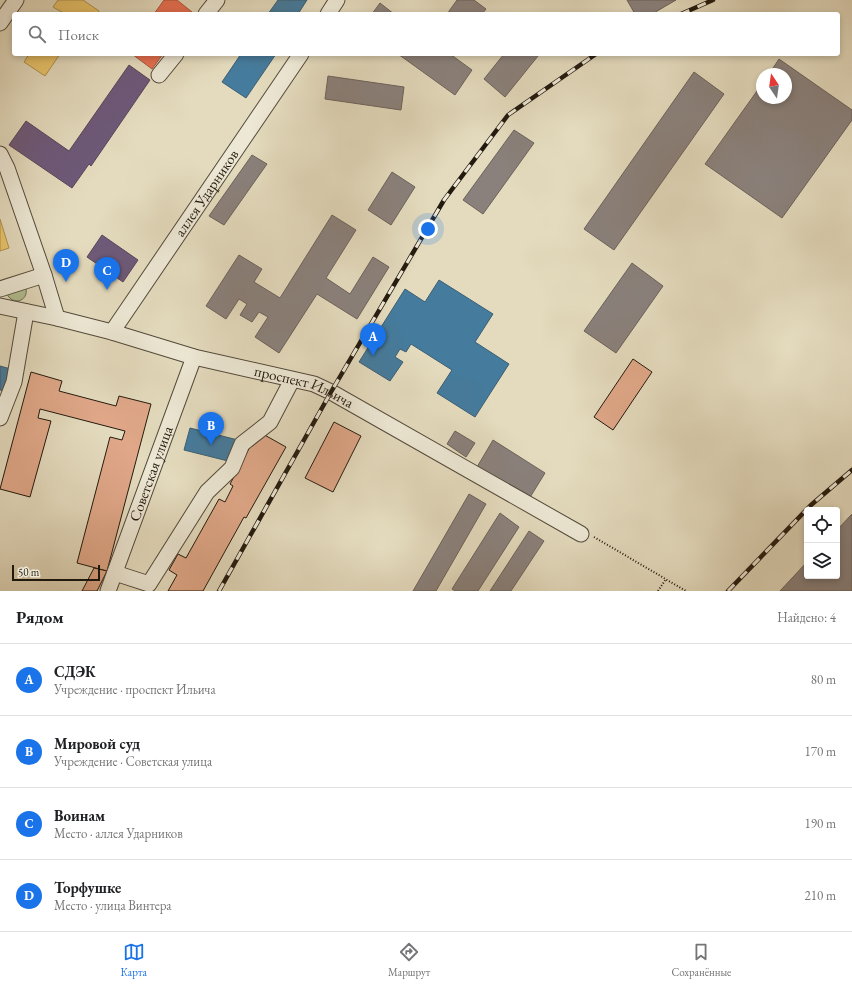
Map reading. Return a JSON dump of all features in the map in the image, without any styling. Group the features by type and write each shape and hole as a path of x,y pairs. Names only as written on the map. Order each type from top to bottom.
{"street":[{"path":"0,23 16,0"},
{"path":"208,12 217,0"},
{"path":"329,12 337,0"},
{"path":"159,75 174,56"},
{"name":"аллея Ударников","path":"112,332 300,56"},
{"path":"0,154 7,168 44,275 57,318"},
{"path":"0,289 44,275"},
{"name":"проспект Ильича","path":"0,306 57,318 112,332 194,357 314,384 331,392 581,534"},
{"path":"0,418 14,382 26,312"},
{"name":"Советская улица","path":"108,591 194,357"},
{"path":"115,573 149,584 207,492 232,468 242,444 270,422 292,380"}],"path":[{"path":"581,534 592,536 686,591"},
{"path":"658,591 666,579"}],"green space":[{"path":"25,285 26,291 23,299 15,301 8,296 6,290"}],"building: Жильё":[{"path":"58,0 83,0 99,11 62,12 53,7"},
{"path":"28,56 59,56 45,76 24,62"},
{"path":"0,219 9,248 0,251"}],"building: Торговля":[{"path":"164,0 177,0 192,12 155,12"},
{"path":"135,56 162,56 152,69"}],"building: Офисы":[{"path":"129,65 150,80 91,166 89,164 72,188 9,145 26,121 69,151"},
{"path":"102,235 138,260 123,282 87,257"}],"building: Учреждения":[{"path":"278,0 307,0 299,12 269,12"},
{"path":"240,56 275,56 246,98 222,82"},
{"path":"439,280 493,314 475,342 509,364 475,417 437,393 452,370 411,344 406,352 400,349 395,357 403,362 390,381 359,362 405,289 425,302"},
{"path":"0,366 11,369 5,391 0,390"},
{"path":"190,428 238,440 232,462 184,450"}],"building: Промзона":[{"path":"457,0 474,0 486,9 484,12 448,12"},
{"path":"627,0 676,0 655,12 634,12"},
{"path":"380,3 391,12 373,12"},
{"path":"401,56 453,56 472,70 455,95"},
{"path":"502,56 538,56 505,97 484,79"},
{"path":"779,59 792,68 773,68"},
{"path":"792,68 852,110 852,120 782,218 705,164 756,92 756,104 792,104"},
{"path":"694,72 724,94 614,250 584,229"},
{"path":"328,76 404,87 401,110 325,99"},
{"path":"514,130 534,143 483,214 463,200"},
{"path":"252,155 267,164 224,225 209,216"},
{"path":"392,172 415,187 391,225 368,210"},
{"path":"332,215 356,230 326,278 350,294 373,257 389,267 357,319 317,294 279,353 255,337 268,317 259,312 252,322 240,315 247,304 239,299 226,319 206,306 239,255 262,269 254,282 280,298"},
{"path":"632,263 663,286 616,353 584,331"},
{"path":"455,431 475,443 466,457 447,444"},
{"path":"493,440 545,473 529,499 477,467"},
{"path":"469,494 486,504 436,591 413,591"},
{"path":"500,513 519,527 478,591 455,591 452,589"},
{"path":"852,514 852,591 780,591 804,565 804,579 840,579 840,527"},
{"path":"529,531 544,541 511,591 490,591"}],"building: Прочее":[{"path":"633,359 652,372 613,430 594,417"},
{"path":"31,372 62,381 59,391 116,406 119,396 151,404 107,571 77,563 110,437 122,440 125,431 40,409 38,418 51,421 30,497 0,489"},
{"path":"334,422 361,436 333,492 305,478"},
{"path":"261,433 286,447 246,518 244,517 203,591 168,591 177,575 169,570 178,554 186,558 219,499 225,502 233,486 230,484 251,445 253,446"},
{"path":"94,568 107,571 97,591 82,591"}],"railway":[{"path":"686,12 713,0"},
{"path":"219,591 331,392 444,200 508,115 593,56"},
{"path":"728,591 811,505 852,470"}],"place":[{"name":"Торфушке","path":"66,282"},
{"name":"Воинам","path":"107,290"},
{"name":"СДЭК","path":"373,356"},
{"name":"Мировой суд","path":"211,445"}]}
